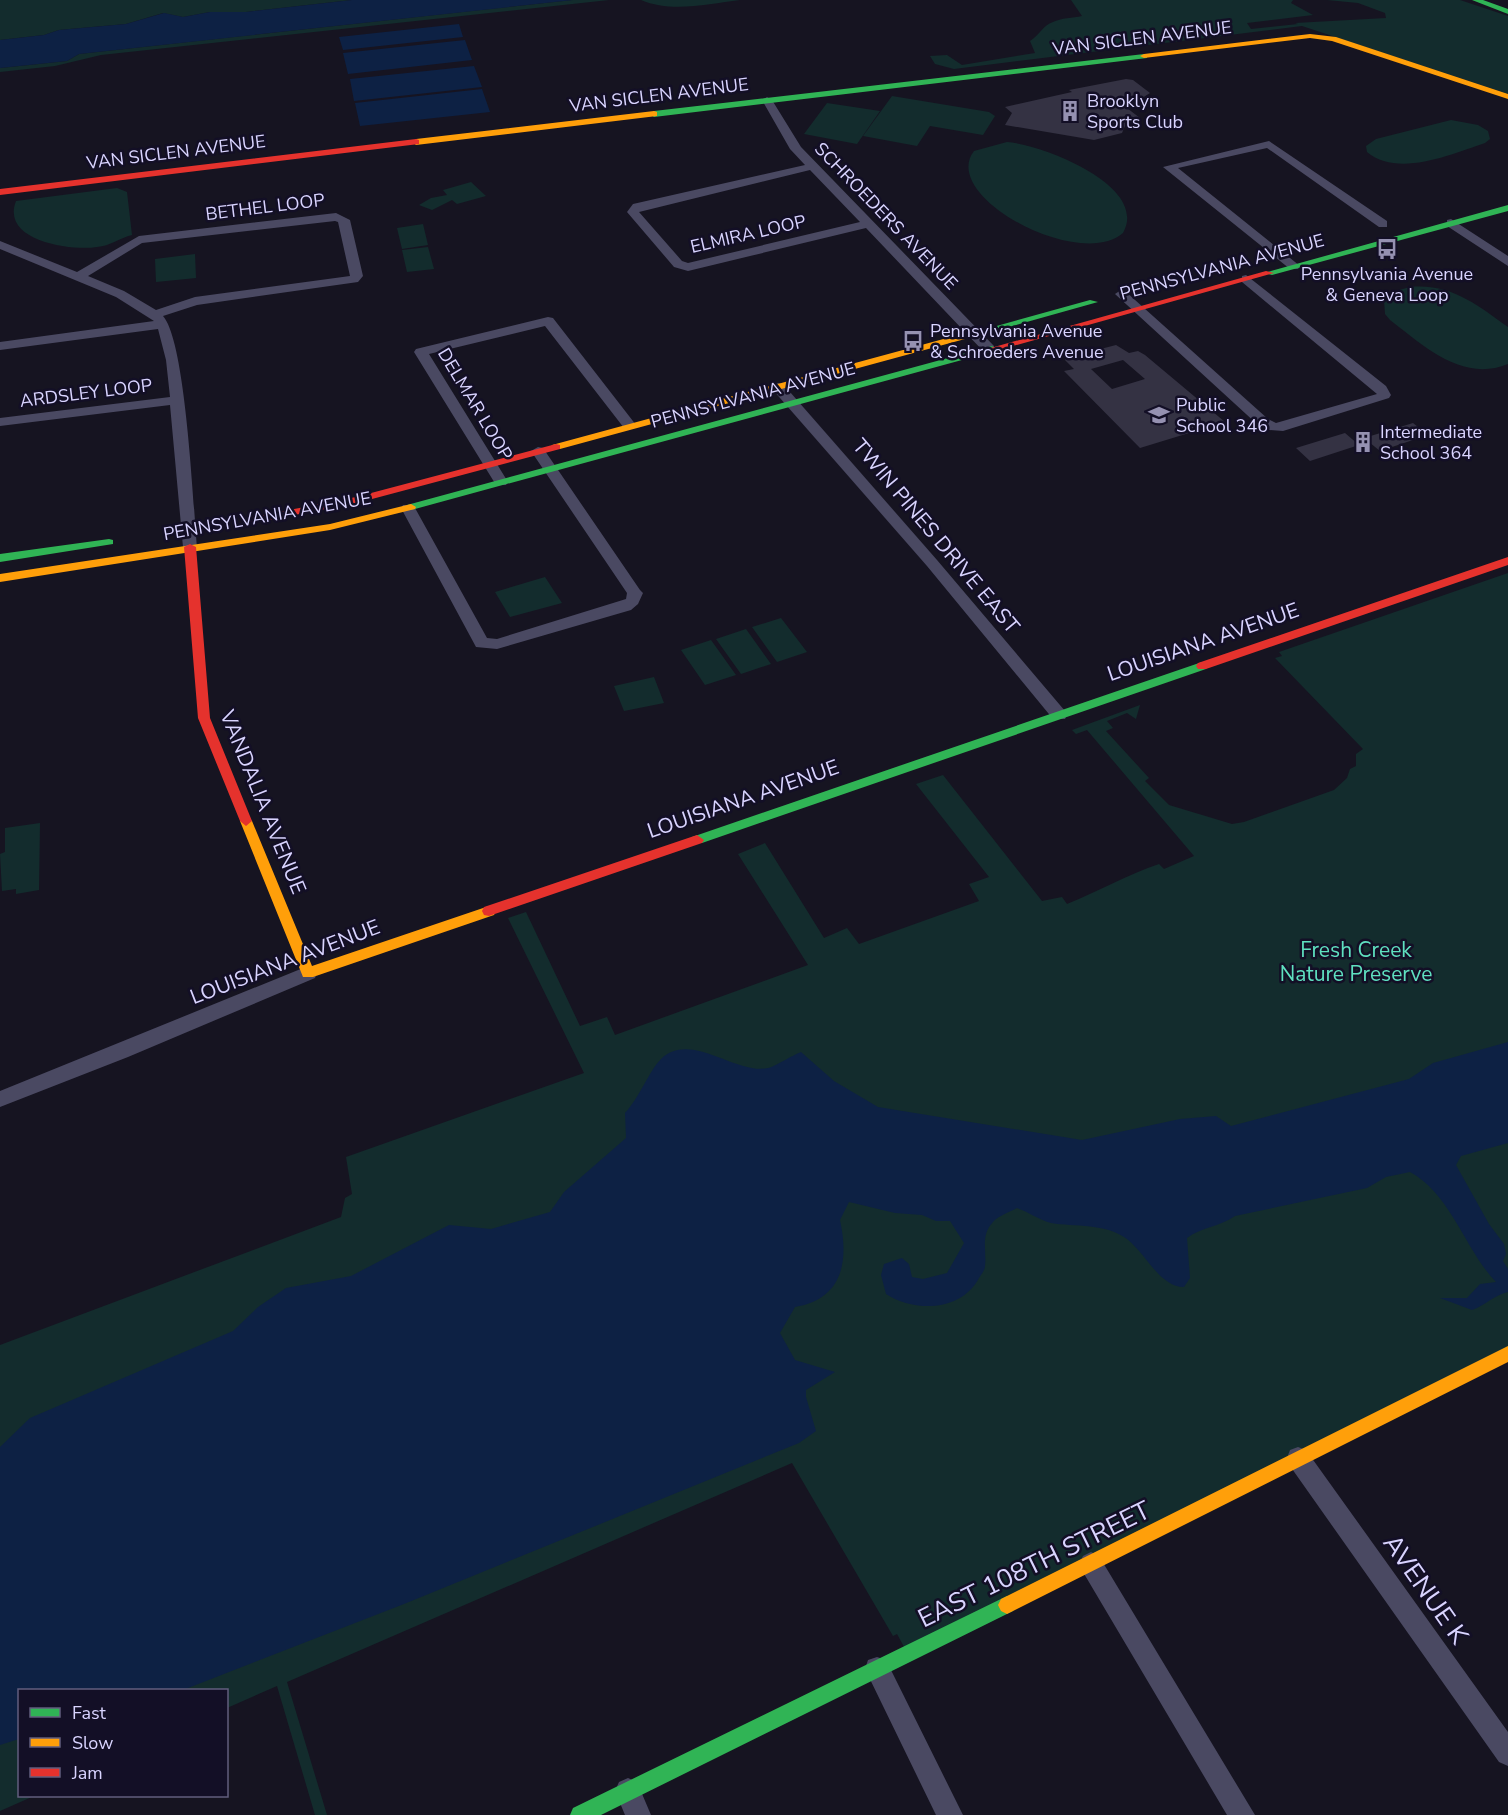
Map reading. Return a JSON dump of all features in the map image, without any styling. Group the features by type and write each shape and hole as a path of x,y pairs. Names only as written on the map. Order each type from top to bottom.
{"main road":[{"path":"1476,0 1508,10"},
{"path":"1482,0 1508,10"},
{"name":"VAN SICLEN AVENUE","path":"0,192 1303,37 1322,37 1508,97"},
{"name":"PENNSYLVANIA AVENUE","path":"0,578 330,527 408,508 1508,208"},
{"path":"1361,230 1388,223"},
{"name":"PENNSYLVANIA AVENUE","path":"1255,258 1299,247"},
{"name":"PENNSYLVANIA AVENUE","path":"240,522 331,506 1139,290"},
{"name":"PENNSYLVANIA AVENUE","path":"173,533 195,530"},
{"path":"0,558 128,539"},
{"name":"VANDALIA AVENUE","path":"190,548 204,718 308,973"},
{"name":"LOUISIANA AVENUE","path":"308,973 1508,561"},
{"name":"EAST 108TH STREET","path":"580,1815 1091,1564 1298,1458 1505,1361"}],"street":[{"name":"SCHROEDERS AVENUE","path":"767,100 796,149 989,349"},
{"path":"1294,266 1169,167 1269,144 1388,223"},
{"name":"ELMIRA LOOP","path":"813,166 637,207 633,212 678,264 688,267 868,224"},
{"name":"BETHEL LOOP","path":"78,277 139,240 336,216 344,220 357,276 354,279 195,301 159,319"},
{"path":"1451,223 1508,262"},
{"path":"0,245 120,294 159,319"},
{"path":"1121,294 1263,422 1274,427 1299,423 1384,395 1372,381 1246,279"},
{"path":"0,346 159,319"},
{"name":"VANDALIA AVENUE","path":"159,319 173,360 195,530 190,548"},
{"name":"DELMAR LOOP","path":"501,482 421,352 548,321 629,425"},
{"name":"TWIN PINES DRIVE EAST","path":"778,387 794,402 1059,715"},
{"name":"ARDSLEY LOOP","path":"0,422 177,400"},
{"path":"408,508 482,642 496,644 626,606 633,601 635,593 538,451"},
{"name":"LOUISIANA AVENUE","path":"0,1099 122,1052 308,973"},
{"name":"AVENUE K","path":"1298,1458 1508,1753"},
{"path":"1091,1564 1242,1815"},
{"path":"877,1669 950,1815"},
{"path":"628,1791 638,1815"}],"green space":[{"path":"0,0 352,0 246,12 210,12 183,17 163,13 126,24 59,30 44,35 0,40"},
{"path":"572,0 609,0 101,55 55,66 0,72 0,68 67,61 79,54"},
{"path":"641,0 740,0 677,7"},
{"path":"1071,0 1293,0 1291,3 1313,15 1247,23 1251,29 1298,24 1295,23 1386,18 1385,13 1358,3 1327,0 1460,0 1508,16 1508,94 1302,26 954,69 935,64 930,56 947,55 962,65 1035,53 1030,41 1046,26 1060,20 1082,16"},
{"path":"892,96 989,112 995,116 983,135 930,126 917,146 863,136"},
{"path":"827,103 880,111 857,144 804,134"},
{"path":"1451,120 1478,125 1488,131 1490,139 1485,143 1441,158 1409,163 1380,160 1367,152 1366,146 1376,139"},
{"path":"1007,142 1043,150 1065,159 1088,170 1107,184 1121,199 1127,215 1123,233 1103,242 1076,243 1047,236 1019,223 994,207 976,188 969,169 974,151"},
{"path":"471,182 486,196 457,204 452,200 432,210 419,205 431,198 447,195 443,190"},
{"path":"117,188 127,192 132,235 111,244 86,248 42,241 29,235 19,226 14,215 16,201"},
{"path":"423,224 428,245 402,249 397,228"},
{"path":"428,247 434,269 407,272 402,250"},
{"path":"195,254 196,278 156,282 155,259"},
{"path":"1410,287 1438,288 1451,292 1463,297 1508,327 1508,364 1491,369 1475,369 1459,365 1430,350 1390,320 1385,314 1384,300 1392,292"},
{"name":"Fresh Creek Nature Preserve","path":"1508,573 1508,1055 1230,1136 1081,1150 623,1156 555,1217 0,1466 0,1345 341,1217 345,1198 352,1194 346,1157 584,1073 508,918 526,912 580,1026 607,1017 615,1035 808,965 738,854 765,843 824,938 847,928 859,944 979,901 969,884 989,877 916,784 943,775 1042,901 1062,897 1067,904 1147,868 1159,864 1164,869 1194,856 1087,730 1076,734 1072,730 1140,705 1136,719 1127,713 1107,721 1113,728 1106,731 1149,778 1145,781 1169,805 1232,824 1244,822 1334,790 1347,778 1350,769 1356,766 1356,754 1363,749 1275,658 1282,656 1279,652"},
{"path":"545,577 562,603 510,617 495,592"},
{"path":"781,618 807,652 777,662 752,627"},
{"path":"746,629 771,664 741,674 716,639"},
{"path":"711,640 736,675 705,685 681,650"},
{"path":"654,677 664,703 624,711 614,686"},
{"path":"40,823 39,890 16,894 16,889 2,891 0,854 5,852 5,828"},
{"path":"1508,1131 1508,1352 908,1654 897,1634 893,1636 792,1463 287,1682 327,1815 315,1815 277,1686 228,1708 228,1689 90,1689 772,1332 836,1199 1017,1201 1175,1214"},
{"path":"18,1720 18,1797 32,1797 0,1811 0,1729"}],"water":[{"path":"352,0 573,0 79,54 67,61 0,68 0,40 44,35 59,30 126,24 164,13 183,17 210,12 246,12"},
{"path":"459,24 463,37 343,50 339,37"},
{"path":"465,40 472,60 348,74 343,53"},
{"path":"474,66 482,87 354,101 350,79"},
{"path":"482,89 490,112 360,126 355,103"},
{"path":"1508,1042 1508,1143 1461,1156 1456,1165 1489,1224 1504,1244 1506,1254 1503,1261 1508,1269 1508,1292 1498,1295 1477,1308 1472,1310 1440,1298 1467,1298 1480,1284 1496,1282 1475,1254 1447,1208 1424,1182 1410,1172 1386,1177 1367,1188 1235,1216 1193,1234 1187,1238 1190,1278 1184,1287 1168,1282 1127,1239 1119,1234 1090,1226 1051,1223 1017,1208 998,1218 989,1227 985,1238 985,1268 971,1289 950,1303 937,1306 910,1304 886,1294 881,1275 884,1264 902,1258 909,1264 912,1277 923,1279 947,1273 964,1243 950,1221 936,1221 922,1215 895,1213 849,1202 840,1220 844,1250 839,1276 824,1296 811,1303 795,1307 780,1333 795,1360 835,1372 806,1390 816,1431 799,1443 404,1604 186,1689 18,1689 18,1739 0,1745 0,1447 30,1418 233,1331 258,1307 286,1288 351,1276 449,1225 491,1229 550,1212 564,1192 626,1138 625,1113 657,1064 673,1051 685,1049 699,1051 755,1068 771,1067 801,1052 834,1081 878,1107 1082,1140 1180,1119 1216,1116 1231,1126 1409,1079 1433,1063"}],"building":[{"name":"Brooklyn Sports Club","path":"1126,79 1133,80 1150,93 1142,98 1144,100 1123,105 1140,118 1127,121 1122,133 1094,140 1005,125 1012,113 1005,107 1072,92 1069,90"},
{"name":"Public School 346","path":"1116,345 1129,353 1138,351 1225,422 1140,448 1064,371 1074,369 1065,360","holes":["1123,360 1145,379 1112,389 1091,369"]},
{"path":"1413,423 1428,435 1380,451 1364,438"},
{"path":"1345,433 1359,445 1310,461 1296,448"}],"traffic: fast":[{"path":"1476,0 1508,12"},
{"path":"654,114 1144,56"},
{"path":"1269,273 1508,208"},
{"path":"973,334 1093,302"},
{"path":"411,507 992,349"},
{"path":"0,558 109,542"},
{"path":"697,840 1202,666"},
{"path":"580,1815 1007,1605"}],"traffic: slow":[{"path":"1144,56 1310,36 1333,39 1508,97"},
{"path":"416,142 654,114"},
{"path":"556,447 973,334"},
{"path":"0,578 330,527 411,507"},
{"path":"246,821 308,973 489,911"},
{"path":"1007,1605 1508,1354"}],"traffic: jam":[{"path":"0,192 416,142"},
{"path":"992,349 1269,273"},
{"path":"253,520 357,500 556,447"},
{"path":"190,547 204,718 246,821"},
{"path":"1202,666 1508,561"},
{"path":"489,911 697,840"}],"place":[{"name":"Brooklyn Sports Club","path":"1070,111"},
{"name":"Pennsylvania Avenue & Geneva Loop","path":"1387,249"},
{"name":"Pennsylvania Avenue & Schroeders Avenue","path":"913,341"},
{"name":"Public School 346","path":"1159,415"},
{"name":"Intermediate School 364","path":"1363,442"}]}
